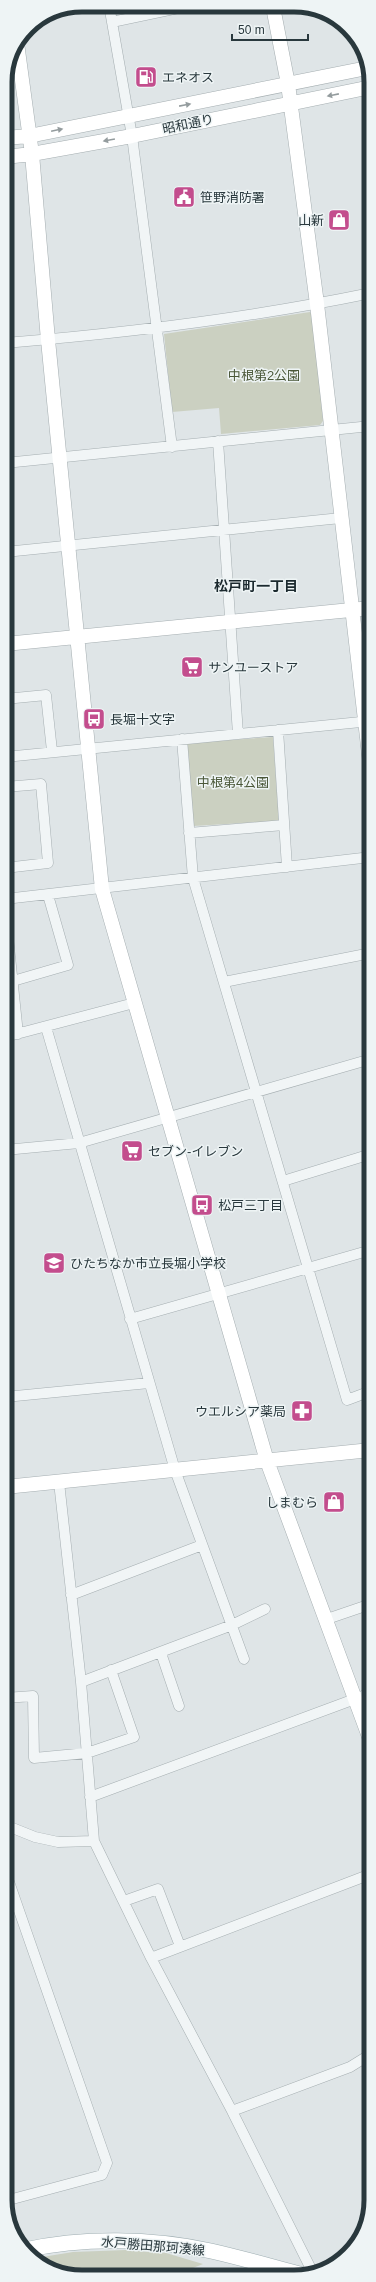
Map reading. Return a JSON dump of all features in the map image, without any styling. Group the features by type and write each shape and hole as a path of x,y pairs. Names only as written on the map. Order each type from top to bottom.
{"main road":[{"name":"水戸勝田那珂湊線","path":"32,2249 77,2242 142,2243 211,2251 284,2270"}],"street":[{"path":"110,12 132,136 172,447"},
{"path":"112,22 160,12"},
{"path":"274,12 291,103 317,304 341,518 364,689"},
{"path":"18,52 32,154 48,340 102,889 268,1461 364,1723"},
{"name":"昭和通り","path":"12,137 30,136 363,69"},
{"name":"昭和通り","path":"12,156 132,136 364,88"},
{"path":"12,343 157,329 317,304 364,294"},
{"path":"12,462 364,427"},
{"path":"218,442 238,734"},
{"path":"12,551 341,518"},
{"path":"12,643 364,608"},
{"path":"12,698 46,695 52,751"},
{"path":"12,755 364,721"},
{"path":"278,730 287,867"},
{"path":"182,739 193,878 347,1400 364,1394"},
{"path":"12,786 41,784 48,862 12,867"},
{"path":"189,832 284,825"},
{"path":"12,898 364,858"},
{"path":"13,980 68,965 48,895"},
{"path":"224,982 364,954"},
{"path":"12,971 18,1034"},
{"path":"12,1035 134,1003"},
{"path":"46,1027 175,1470 244,1659"},
{"path":"12,1149 79,1143 364,1061"},
{"path":"283,1181 364,1156"},
{"path":"130,1319 364,1252"},
{"path":"12,1396 149,1383"},
{"path":"12,1486 364,1451"},
{"path":"59,1482 87,1753 94,1841 151,1958 232,2111 311,2268"},
{"path":"71,1594 202,1545"},
{"path":"327,1619 364,1606"},
{"path":"80,1682 161,1653 265,1609"},
{"path":"161,1653 180,1706"},
{"path":"12,1698 33,1696 34,1758 87,1753 134,1737 111,1670"},
{"path":"90,1797 364,1696"},
{"path":"12,1829 35,1837 58,1842 94,1841"},
{"path":"151,1958 364,1877"},
{"path":"124,1902 158,1889 180,1946"},
{"path":"12,1890 107,2163 102,2174 12,2199"},
{"path":"232,2111 350,2066 364,2057"}],"green space":[{"name":"中根第2公園","path":"310,312 313,316 323,421 320,425 221,434 219,408 172,412 164,334"},
{"name":"中根第4公園","path":"273,737 279,821 193,826 187,743"},
{"path":"126,2250 166,2253 203,2264 188,2270 82,2270 69,2269 51,2263 42,2257 73,2252"}],"place":[{"name":"エネオス","path":"146,77"},
{"name":"笹野消防署","path":"184,197"},
{"name":"山新","path":"339,220"},
{"name":"サンユーストア","path":"192,667"},
{"name":"長堀十文字","path":"94,719"},
{"name":"セブン-イレブン","path":"132,1151"},
{"name":"松戸三丁目","path":"202,1205"},
{"name":"ひたちなか市立長堀小学校","path":"54,1263"},
{"name":"ウエルシア薬局","path":"302,1411"},
{"name":"しまむら","path":"334,1502"}],"district":[{"name":"松戸町一丁目","path":"256,586"}]}
